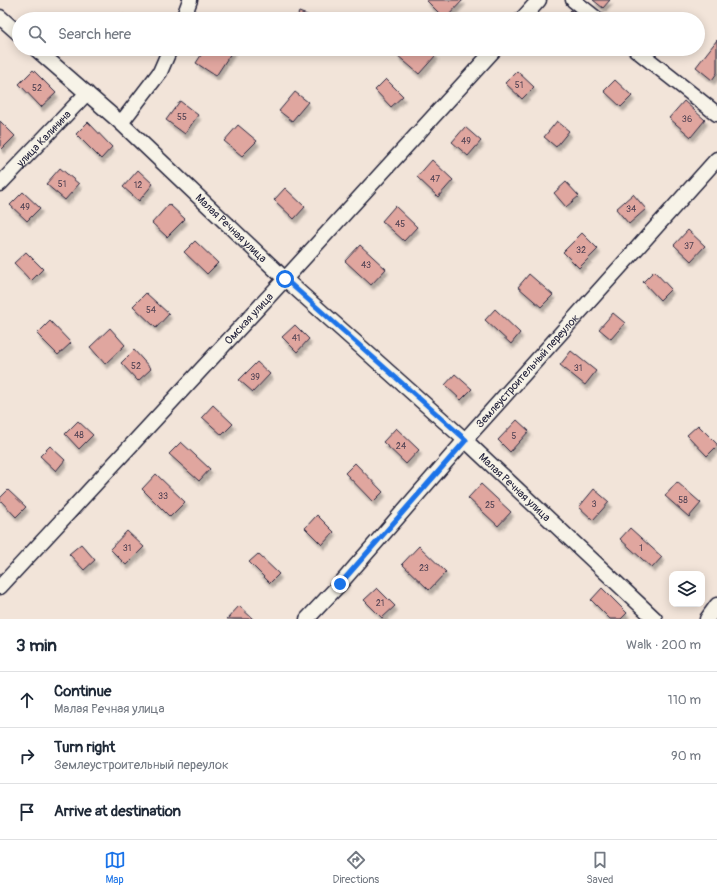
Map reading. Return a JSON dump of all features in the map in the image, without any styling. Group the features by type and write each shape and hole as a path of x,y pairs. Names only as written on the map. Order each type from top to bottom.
{"street":[{"path":"186,12 190,0"},
{"path":"528,12 539,0"},
{"path":"573,0 588,12"},
{"path":"0,17 12,28"},
{"name":"Малая Речная улица","path":"44,56 121,123 285,279 466,440 655,619"},
{"path":"121,123 160,72 167,56"},
{"name":"Омская улица","path":"0,587 489,56"},
{"path":"644,56 717,114"},
{"name":"улица Калинина","path":"0,184 86,93"},
{"name":"Землеустроительный переулок","path":"307,619 340,584 466,440 717,159"},
{"path":"708,619 717,605"}],"building":[{"path":"426,0 463,0 452,12 438,12"},
{"path":"593,0 610,0 603,8"},
{"path":"717,40 717,73 712,80 696,67"},
{"path":"200,56 229,56 216,76 196,63"},
{"path":"398,56 435,56 419,74"},
{"path":"33,70 56,93 41,107 19,84"},
{"path":"517,71 534,87 522,99 505,83"},
{"path":"386,79 403,96 391,107 375,90"},
{"path":"615,80 632,96 621,107 604,91"},
{"path":"295,92 308,102 292,121 279,111"},
{"path":"180,101 198,115 185,134 166,120"},
{"path":"684,101 705,120 691,137 669,118"},
{"path":"0,121 15,136 2,149 0,147"},
{"path":"557,121 569,131 556,147 544,137"},
{"path":"88,122 112,147 101,159 76,134"},
{"path":"238,125 257,141 242,156 224,141"},
{"path":"465,127 481,141 468,156 452,142"},
{"path":"432,160 453,180 438,197 417,177"},
{"path":"60,168 79,184 65,200 46,184"},
{"path":"138,170 153,184 139,201 123,187"},
{"path":"566,182 579,196 566,207 554,193"},
{"path":"285,188 305,207 294,219 274,200"},
{"path":"23,192 40,208 27,221 10,205"},
{"path":"633,194 646,209 629,224 616,209"},
{"path":"169,204 185,219 167,237 152,223"},
{"path":"395,206 417,227 404,241 382,221"},
{"path":"688,230 705,246 691,261 674,245"},
{"path":"582,233 598,249 579,268 563,252"},
{"path":"195,241 218,263 207,274 184,252"},
{"path":"360,245 386,269 371,285 345,261"},
{"path":"26,252 43,269 31,281 14,263"},
{"path":"654,271 671,289 660,300 643,282"},
{"path":"529,274 553,295 541,307 518,287"},
{"path":"146,293 169,314 156,328 133,306"},
{"path":"495,309 520,333 511,344 485,320"},
{"path":"613,313 625,323 611,339 599,329"},
{"path":"50,321 71,343 58,355 37,334"},
{"path":"295,325 309,339 297,352 282,337"},
{"path":"110,328 125,345 105,364 90,347"},
{"path":"134,350 151,369 138,381 121,363"},
{"path":"571,351 596,371 585,385 560,365"},
{"path":"257,362 270,374 253,392 239,380"},
{"path":"455,374 472,389 461,400 445,385"},
{"path":"213,405 233,424 222,435 202,417"},
{"path":"517,420 529,431 510,452 498,440"},
{"path":"78,421 93,435 79,449 65,434"},
{"path":"698,425 717,444 717,446 707,456 687,435"},
{"path":"396,428 419,450 406,464 383,442"},
{"path":"181,442 210,469 199,481 169,454"},
{"path":"50,446 65,460 56,471 40,456"},
{"path":"355,463 383,492 373,502 345,473"},
{"path":"156,474 185,502 170,517 142,489"},
{"path":"677,482 701,503 689,517 665,496"},
{"path":"481,484 511,512 498,526 468,498"},
{"path":"594,489 609,502 593,520 579,507"},
{"path":"8,490 26,507 16,517 0,500 0,498"},
{"path":"317,515 334,532 322,545 305,528"},
{"path":"630,528 662,557 652,568 620,539"},
{"path":"127,531 144,547 126,565 110,549"},
{"path":"81,544 95,560 84,570 69,554"},
{"path":"419,546 446,572 429,590 402,564"},
{"path":"258,554 279,574 270,583 249,562"},
{"path":"377,588 395,606 382,618 364,600"},
{"path":"602,588 627,613 621,619 610,619 591,600"},
{"path":"239,606 253,619 227,619"}],"route":[{"path":"285,279 466,440 340,584"}]}
